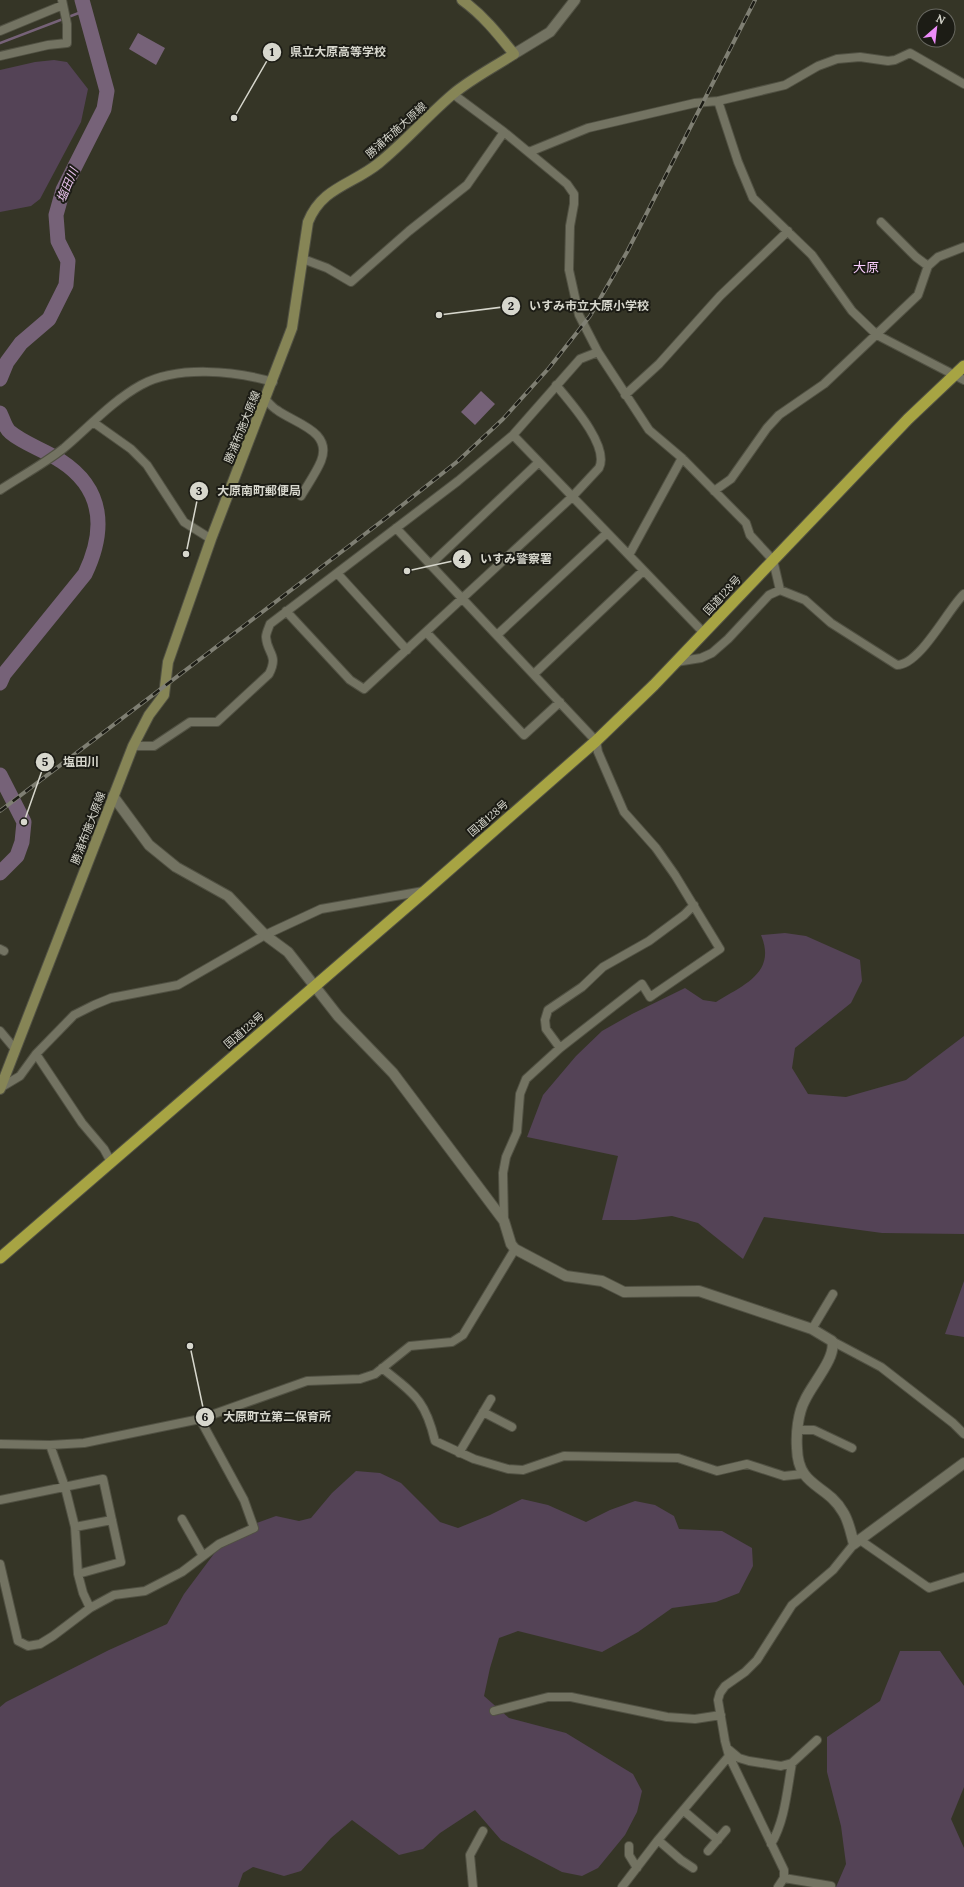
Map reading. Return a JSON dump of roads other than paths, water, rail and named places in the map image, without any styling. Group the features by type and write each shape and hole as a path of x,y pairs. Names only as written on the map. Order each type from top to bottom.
{"highway":[{"name":"国道128号","path":"0,1258 316,986 596,741 676,662 908,419 959,377 964,366"}],"main road":[{"path":"462,0 475,9 491,25 514,54"},
{"name":"勝浦布施大原線","path":"0,1088 133,746 149,715 164,695 168,662 211,539 266,400 292,328 308,222 318,202 378,164 453,94 514,54"}],"street":[{"path":"514,54 550,32 575,0"},
{"path":"0,31 62,3 66,18 67,43 48,45 0,56"},
{"path":"529,152 588,128 695,103 718,101 785,85 818,66 837,59 860,57 888,61 895,60 910,53 964,84"},
{"path":"453,94 529,152 567,184 574,194 574,204 570,226 569,270 579,315 598,352 649,430 682,458 746,523 750,535 773,560 780,590"},
{"path":"718,101 738,162 753,198 812,255 852,311 877,335 959,377"},
{"path":"303,259 327,268 351,282 409,231 466,185 504,132"},
{"path":"881,222 916,257 928,266"},
{"path":"625,395 659,364 715,302 788,232"},
{"path":"714,491 731,479 767,428 779,415 824,384 918,295 928,266 938,257 964,247"},
{"path":"133,746 154,746 190,722 216,722 269,674 273,667 274,658 266,636 270,624 458,481 513,435 580,359 598,352"},
{"path":"0,490 48,460 93,422 142,385 178,373 228,373 251,376 272,382"},
{"path":"286,611 350,680 364,689 572,496 599,468 602,463 601,453 586,423 556,385"},
{"path":"266,400 276,410 312,429 320,438 322,448 321,460 301,496"},
{"path":"93,422 125,444 148,465 184,522 211,539"},
{"path":"513,435 704,633"},
{"path":"629,555 682,458"},
{"path":"430,565 539,462"},
{"path":"396,528 596,741 598,752 624,812 656,848 675,875 720,949 650,997 642,984 560,1048 526,1079 520,1094 517,1132 506,1157 503,1173 504,1220 511,1244 515,1249 566,1276 602,1281 624,1292 699,1291 812,1328 832,1341 881,1367 953,1423 964,1434"},
{"path":"497,635 607,533"},
{"path":"534,674 643,571"},
{"path":"337,573 407,650"},
{"path":"676,662 701,658 712,653 728,640 769,595 780,590 805,600 830,623 897,665 902,665 913,659 934,634 956,602 964,594"},
{"path":"426,632 524,735 560,702"},
{"path":"113,796 149,845 176,867 228,896 265,935 288,952 338,1016 393,1073 504,1220"},
{"path":"0,1088 20,1076 36,1054 74,1015 111,998 178,985 265,935 322,909 425,891"},
{"path":"560,1048 546,1029 545,1020 548,1010 582,987 603,968 649,942 684,916 694,905"},
{"path":"0,1031 15,1049"},
{"path":"36,1054 82,1122 104,1149 111,1162"},
{"path":"0,1444 50,1446 84,1443 200,1419 307,1381 360,1379 375,1374 410,1346 452,1342 463,1335 515,1249"},
{"path":"812,1328 833,1294"},
{"path":"832,1341 833,1352 804,1401 798,1430 797,1448 800,1469 805,1477 829,1495 843,1512 857,1542 929,1588 964,1577"},
{"path":"382,1368 415,1394 424,1408 435,1441 474,1459 508,1469 523,1470 564,1456 678,1458 717,1471 747,1464 784,1476 803,1474"},
{"path":"459,1453 491,1399"},
{"path":"483,1412 512,1427"},
{"path":"0,1564 18,1641 28,1646 40,1644 90,1608 114,1595 145,1591 182,1572 219,1544 254,1528 244,1500 200,1419"},
{"path":"798,1430 814,1430 852,1448"},
{"path":"50,1446 65,1488 75,1527 78,1574 83,1593 90,1608"},
{"path":"778,1887 784,1878 784,1870 730,1756 727,1748 718,1700 725,1686 745,1672 758,1660 792,1605 833,1570 857,1542 964,1463"},
{"path":"0,1500 65,1488 103,1479 121,1562 78,1574"},
{"path":"182,1519 203,1556"},
{"path":"75,1527 112,1520"},
{"path":"494,1711 548,1696 571,1697 667,1717 696,1719 721,1715"},
{"path":"727,1748 739,1758 781,1766 792,1763 817,1740"},
{"path":"622,1887 658,1840 730,1756"},
{"path":"771,1844 777,1835 781,1821 792,1763"},
{"path":"684,1811 718,1840"},
{"path":"708,1851 726,1830"},
{"path":"472,1887 470,1855 483,1831"},
{"path":"658,1840 681,1860 693,1868"},
{"path":"629,1846 629,1855 637,1868"},
{"path":"784,1878 831,1886"}],"waterway":[{"name":"塩田川","path":"0,379 7,362 21,343 49,319 66,285 68,261 58,241 56,215 63,190 104,109 107,91 82,0"},
{"path":"0,43 84,11"},
{"name":"塩田川","path":"0,413 5,426 10,432 61,461 75,472 86,484 93,497 97,512 98,526 92,558 85,574 4,674 0,683"},
{"name":"塩田川","path":"0,775 24,822 22,842 17,856 0,873"}],"railway":[{"path":"0,811 386,518 458,461 503,419 549,368 590,316 627,252 755,0"}],"place":[{"name":"県立大原高等学校","path":"234,118"},
{"name":"いすみ市立大原小学校","path":"439,315"},
{"name":"大原南町郵便局","path":"186,554"},
{"name":"いすみ警察署","path":"407,571"},
{"name":"塩田川","path":"24,822"},
{"name":"大原町立第二保育所","path":"190,1346"}],"district":[{"name":"大原","path":"866,267"}]}
